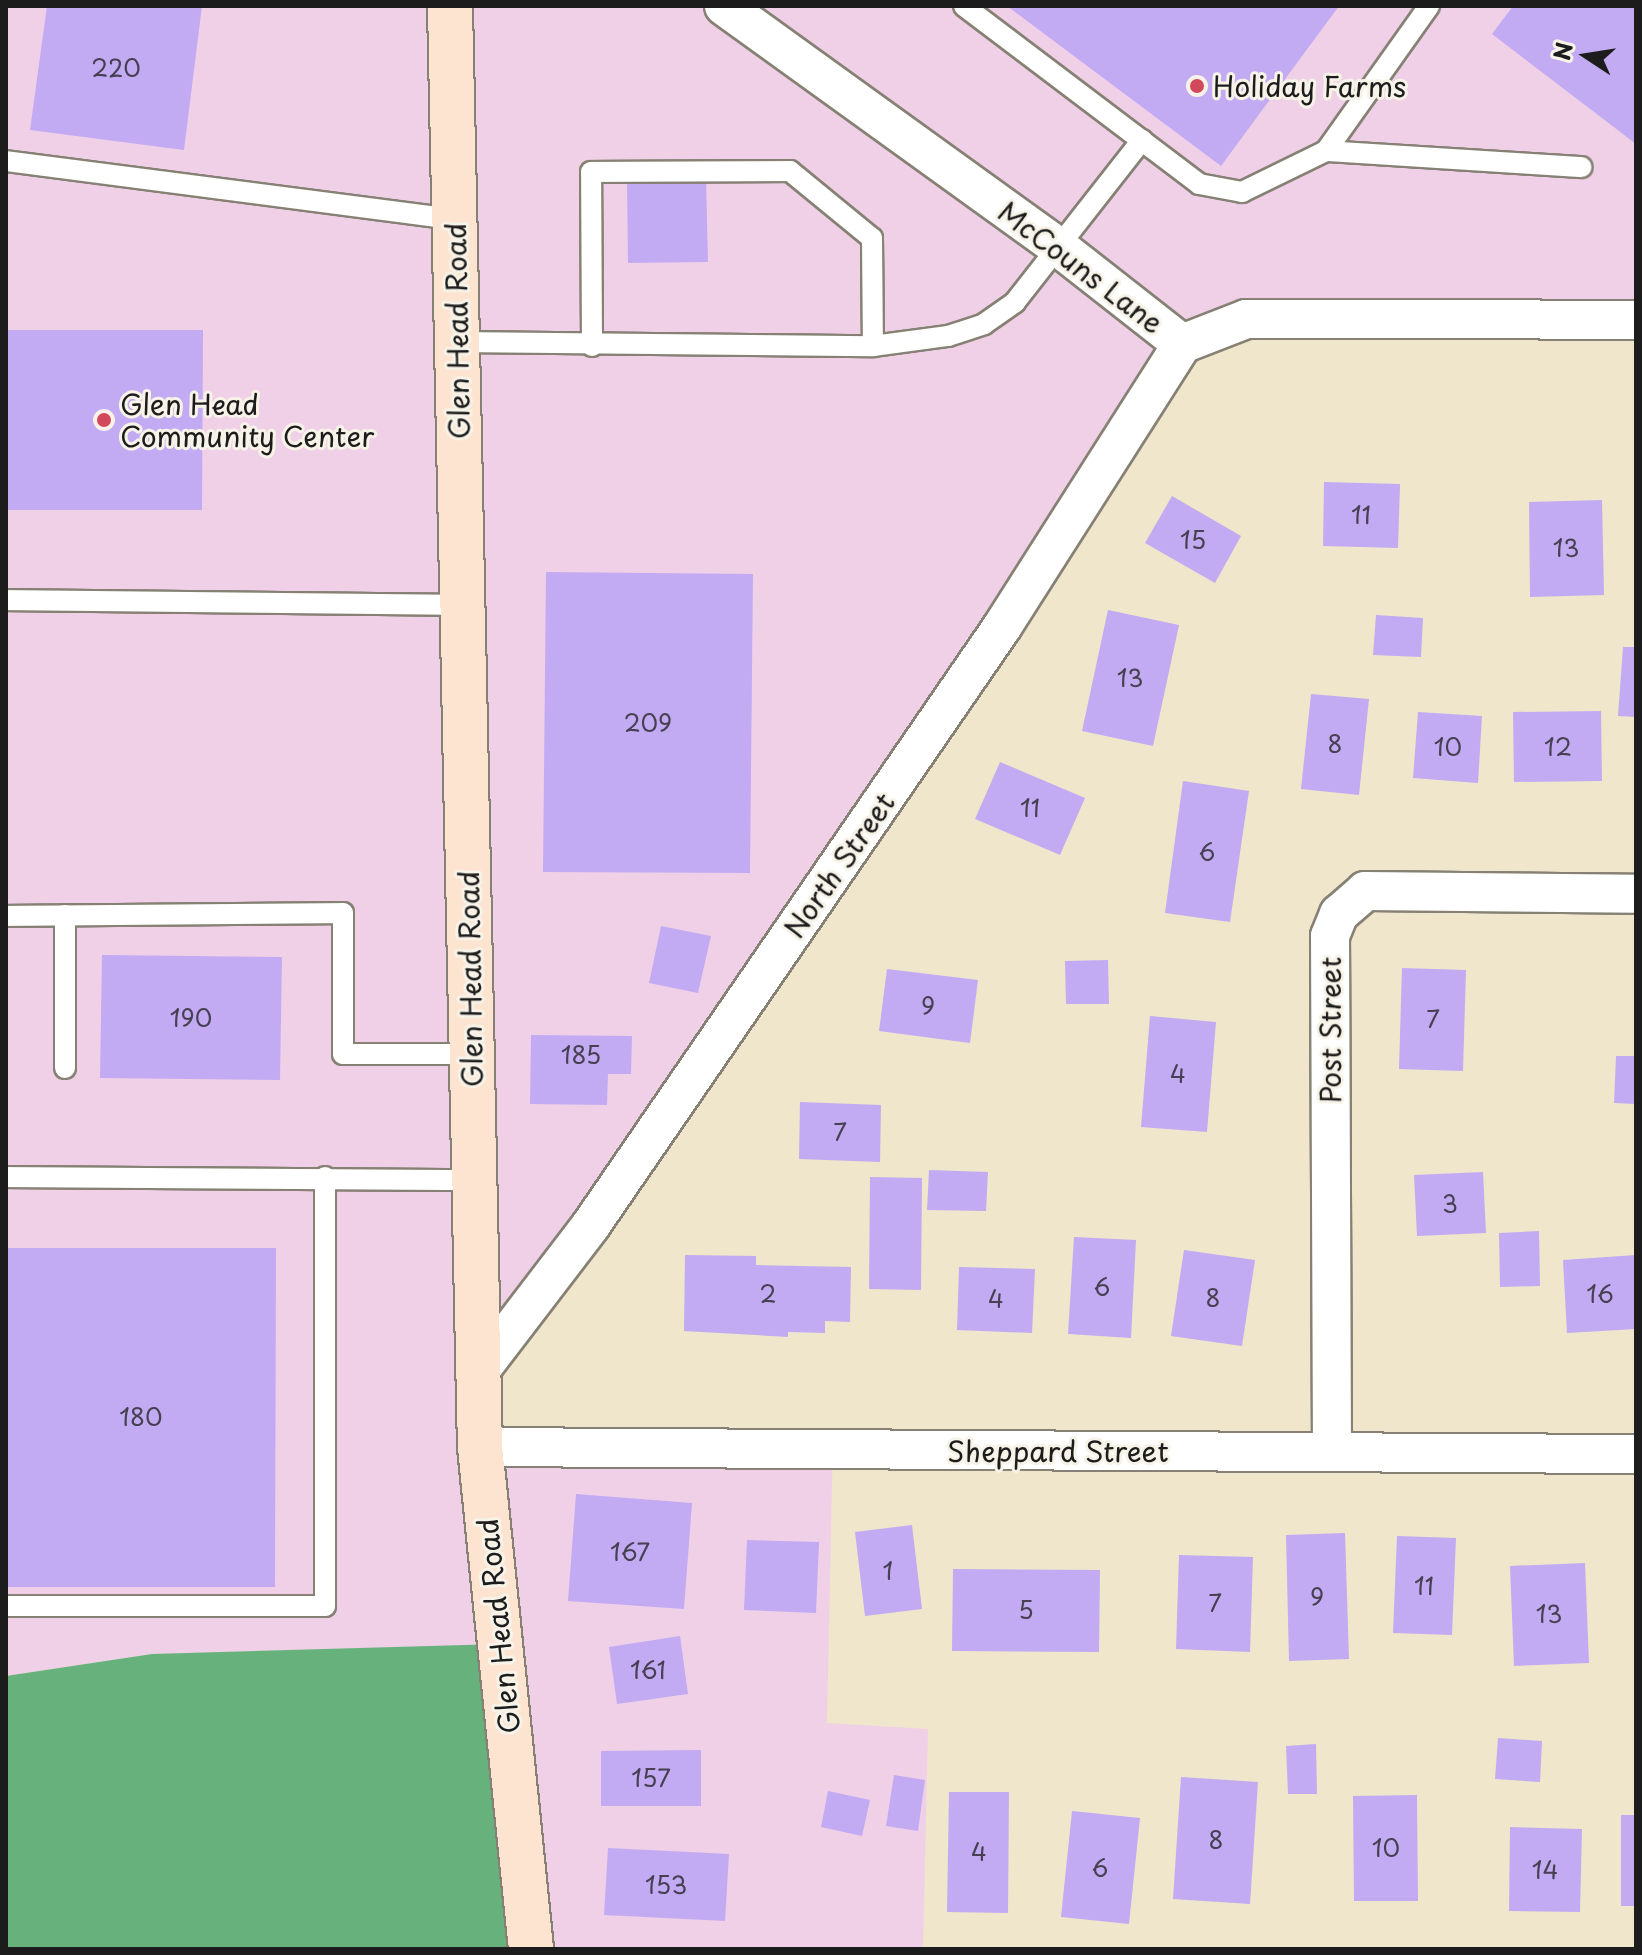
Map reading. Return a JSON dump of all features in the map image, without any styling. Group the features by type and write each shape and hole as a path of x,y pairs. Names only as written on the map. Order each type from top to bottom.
{"main road":[{"name":"Glen Head Road","path":"450,6 480,1447 531,1949"}],"street":[{"name":"McCouns Lane","path":"724,6 1061,249 1182,344 1246,319 1636,320"},
{"name":"North Street","path":"478,1373 600,1212 985,652 1182,344"},
{"name":"Post Street","path":"1332,1452 1330,936 1339,914 1365,891 1636,894"},
{"name":"Sheppard Street","path":"480,1447 1636,1454"}],"lane":[{"path":"964,6 1199,184 1242,192 1326,151 1429,6"},
{"path":"457,342 592,346 873,346 948,336 984,324 1015,302 1061,249 1142,140"},
{"path":"1326,151 1581,167"},
{"path":"6,161 454,219"},
{"path":"592,346 591,172 790,171 872,238 873,346"},
{"path":"6,600 462,605"},
{"path":"6,916 343,913 343,1054 472,1054"},
{"path":"65,915 65,1068"},
{"path":"6,1177 474,1180"},
{"path":"6,1606 325,1606 325,1177"}],"shaded area":[{"path":"6,6 1636,6 1636,321 1246,319 1182,344 478,1373 480,1447 833,1435 827,1723 928,1729 923,1949 531,1949 152,1654 6,1676"}],"green space":[{"path":"500,1644 531,1949 6,1949 6,1676 152,1654"}],"building":[{"path":"47,6 202,6 184,150 30,130"},
{"name":"Holiday Farms","path":"1007,6 1339,6 1221,166"},
{"path":"1513,6 1636,6 1636,144 1492,34"},
{"path":"706,178 708,262 628,263 627,179"},
{"name":"Glen Head Community Center","path":"6,330 203,330 202,510 6,510"},
{"path":"1324,482 1400,484 1398,548 1323,546"},
{"path":"1172,496 1241,536 1215,583 1145,543"},
{"path":"1602,500 1604,595 1530,597 1529,502"},
{"path":"546,572 753,574 750,873 543,872"},
{"path":"1108,610 1179,625 1153,746 1082,731"},
{"path":"1376,615 1423,618 1421,657 1373,655"},
{"path":"1623,647 1636,647 1636,717 1618,716"},
{"path":"1311,694 1369,699 1359,795 1301,789"},
{"path":"1601,711 1602,781 1514,782 1513,712"},
{"path":"1418,712 1482,716 1478,783 1413,778"},
{"path":"1000,762 1085,798 1060,855 975,819"},
{"path":"1183,781 1249,791 1230,922 1165,913"},
{"path":"661,926 711,936 698,993 649,983"},
{"path":"102,955 282,957 280,1080 100,1078"},
{"path":"1108,960 1109,1004 1066,1004 1065,961"},
{"path":"1402,968 1466,970 1463,1071 1399,1069"},
{"path":"887,969 978,980 970,1043 879,1031"},
{"path":"1150,1016 1216,1022 1207,1132 1141,1127"},
{"path":"531,1035 632,1036 631,1074 608,1074 607,1105 530,1104"},
{"path":"1616,1056 1636,1056 1636,1104 1614,1103"},
{"path":"800,1102 881,1105 880,1162 799,1159"},
{"path":"929,1170 988,1172 986,1211 927,1210"},
{"path":"1483,1172 1486,1233 1417,1236 1414,1175"},
{"path":"870,1177 922,1178 921,1290 869,1289"},
{"path":"1539,1231 1540,1286 1500,1287 1499,1233"},
{"path":"1074,1237 1136,1240 1131,1338 1068,1334"},
{"path":"6,1248 276,1248 275,1587 6,1587"},
{"path":"1184,1250 1255,1260 1242,1346 1171,1336"},
{"path":"685,1255 756,1256 756,1265 851,1267 850,1322 825,1321 825,1333 788,1332 788,1337 684,1331"},
{"path":"1636,1255 1636,1329 1567,1333 1563,1260"},
{"path":"959,1267 1035,1269 1032,1333 957,1330"},
{"path":"576,1494 692,1503 684,1609 568,1601"},
{"path":"912,1525 922,1609 865,1616 855,1532"},
{"path":"1345,1533 1349,1659 1289,1661 1286,1535"},
{"path":"1397,1536 1456,1538 1452,1635 1393,1633"},
{"path":"747,1540 819,1542 816,1613 744,1610"},
{"path":"1179,1555 1253,1557 1250,1652 1176,1649"},
{"path":"1585,1563 1589,1663 1514,1666 1510,1566"},
{"path":"953,1569 1100,1570 1099,1652 952,1651"},
{"path":"680,1636 688,1694 617,1704 609,1647"},
{"path":"1498,1738 1542,1741 1540,1782 1495,1779"},
{"path":"1316,1744 1317,1794 1288,1794 1286,1746"},
{"path":"701,1750 701,1806 601,1806 601,1751"},
{"path":"894,1775 925,1780 918,1831 886,1826"},
{"path":"1181,1777 1258,1782 1250,1904 1173,1899"},
{"path":"828,1791 870,1800 862,1836 821,1827"},
{"path":"949,1792 1009,1792 1008,1913 947,1912"},
{"path":"1417,1795 1418,1901 1354,1901 1353,1796"},
{"path":"1072,1811 1140,1818 1129,1924 1061,1917"},
{"path":"1621,1815 1636,1815 1636,1906 1621,1906"},
{"path":"1510,1827 1582,1829 1580,1912 1509,1911"},
{"path":"608,1848 729,1854 725,1921 604,1915"}],"place":[{"name":"Holiday Farms","path":"1197,86"},
{"name":"Glen Head Community Center","path":"104,420"}]}
